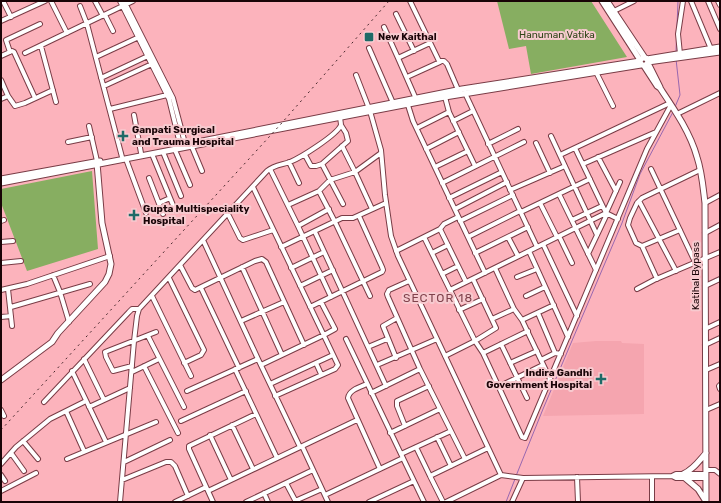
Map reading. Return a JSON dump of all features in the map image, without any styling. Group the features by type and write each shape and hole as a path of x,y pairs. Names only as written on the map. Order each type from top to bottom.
{"main road":[{"name":"Katihal Bypass","path":"602,1 644,62"},
{"name":"Katihal Bypass","path":"608,1 657,86 671,104 691,140 697,155 700,170 705,203 706,502"},
{"path":"124,158 141,153 407,102 445,97 461,92 644,62 720,47"},
{"path":"677,56 720,52"},
{"path":"370,109 416,99 596,72 644,62"},
{"path":"1,179 175,150 183,146 192,147 340,115"},
{"path":"1,376 58,333 105,282 111,268 110,256 102,223 97,163"},
{"path":"1,183 53,171"},
{"path":"1,380 52,342 58,333"},
{"path":"706,453 684,476 698,489 706,502"}],"street":[{"path":"1,21 45,1"},
{"path":"51,1 67,33"},
{"path":"95,1 113,31"},
{"path":"120,1 125,4 173,98 183,146"},
{"path":"25,53 133,1"},
{"path":"410,1 440,62"},
{"path":"614,11 634,1"},
{"path":"677,56 678,34 683,1"},
{"path":"691,1 712,49"},
{"path":"708,1 720,27"},
{"path":"718,1 720,5"},
{"path":"125,4 139,38 150,55 152,64 167,95 183,146"},
{"path":"3,5 11,17"},
{"path":"80,6 87,24 124,158 146,213"},
{"path":"396,14 414,51"},
{"path":"10,52 6,40 40,24"},
{"path":"384,27 416,99"},
{"path":"96,57 139,38"},
{"path":"398,58 430,44"},
{"path":"41,46 56,102"},
{"path":"369,48 393,103"},
{"path":"1,56 14,52 35,98"},
{"path":"101,78 150,55"},
{"path":"407,77 440,62 444,61 447,64 461,92 473,111 537,247"},
{"path":"104,86 152,64"},
{"path":"596,72 613,106"},
{"path":"356,75 370,109 381,153 391,236 396,251 501,475"},
{"path":"1,80 8,96 15,106 53,90"},
{"path":"676,113 720,93"},
{"path":"110,109 167,95"},
{"path":"1,99 8,96"},
{"path":"445,97 449,112 475,166"},
{"path":"407,102 426,149 485,273"},
{"path":"424,237 459,310 475,341 483,352 522,437 525,438 656,132 671,104"},
{"path":"560,155 671,104"},
{"path":"454,121 473,111"},
{"path":"417,128 449,112"},
{"path":"134,115 141,153"},
{"path":"305,155 311,166 316,166 322,164 348,141 348,138 341,125 340,115"},
{"path":"120,502 134,340 139,309 270,169 276,165 289,162 305,155 337,130 341,125"},
{"path":"89,126 97,163"},
{"path":"488,144 518,129"},
{"path":"426,149 459,132"},
{"path":"582,164 656,132"},
{"path":"551,136 597,235"},
{"path":"68,142 92,137"},
{"path":"442,183 524,142"},
{"path":"536,143 550,173"},
{"path":"342,146 372,209"},
{"path":"192,147 202,171"},
{"path":"575,148 602,206 607,214 618,219"},
{"path":"175,150 190,185"},
{"path":"435,167 468,151"},
{"path":"163,152 181,196"},
{"path":"288,205 319,191 330,180 355,172 381,153"},
{"path":"152,154 175,210"},
{"path":"598,157 616,192"},
{"path":"289,162 299,182"},
{"path":"322,164 343,204"},
{"path":"510,190 565,166"},
{"path":"270,169 331,297"},
{"path":"651,169 695,262"},
{"path":"657,279 642,246 636,243 628,224 630,218 639,201 700,170"},
{"path":"449,198 502,172"},
{"path":"149,178 163,214"},
{"path":"468,237 590,179"},
{"path":"454,209 506,182"},
{"path":"588,254 620,182"},
{"path":"253,187 338,365 337,367 275,396"},
{"path":"319,191 370,296"},
{"path":"559,194 596,270"},
{"path":"460,222 512,195"},
{"path":"705,203 720,195"},
{"path":"159,203 170,198"},
{"path":"639,201 676,271"},
{"path":"281,247 342,218 350,219 386,203"},
{"path":"540,203 572,263"},
{"path":"572,220 602,206"},
{"path":"298,226 329,210"},
{"path":"228,214 240,238 243,240 273,230"},
{"path":"450,290 607,214"},
{"path":"310,307 379,274 383,270 358,216"},
{"path":"396,251 440,229 444,224 458,216"},
{"path":"705,232 720,225"},
{"path":"475,253 528,227"},
{"path":"440,229 466,282"},
{"path":"642,246 680,230"},
{"path":"315,232 386,386"},
{"path":"508,237 518,256"},
{"path":"203,240 275,396 328,502"},
{"path":"1,242 14,241"},
{"path":"544,244 577,316"},
{"path":"432,253 448,246"},
{"path":"529,251 568,337"},
{"path":"291,268 324,252"},
{"path":"637,289 720,252"},
{"path":"1,290 110,256"},
{"path":"180,265 192,288 195,290 260,259 264,260 304,345"},
{"path":"1,263 21,261"},
{"path":"442,274 458,266"},
{"path":"242,268 282,355"},
{"path":"495,268 514,309 528,331 550,379"},
{"path":"300,286 333,270"},
{"path":"516,277 537,270"},
{"path":"53,275 69,322"},
{"path":"169,278 204,350 201,354 184,363"},
{"path":"445,356 475,341 496,328 473,278"},
{"path":"705,286 720,279"},
{"path":"410,281 392,289 387,294 420,369 465,459"},
{"path":"11,306 90,284"},
{"path":"201,288 256,414 277,458"},
{"path":"526,296 545,288"},
{"path":"8,289 12,326"},
{"path":"152,296 191,376"},
{"path":"459,310 483,299"},
{"path":"241,321 284,302"},
{"path":"261,365 334,330 335,327 321,302"},
{"path":"522,320 554,305"},
{"path":"44,402 132,309 139,309"},
{"path":"492,319 514,309"},
{"path":"538,313 556,352 560,354"},
{"path":"1,317 11,316"},
{"path":"396,358 383,326 397,318"},
{"path":"705,329 720,322"},
{"path":"483,352 528,331"},
{"path":"132,366 113,372 105,354 107,351 156,332"},
{"path":"148,336 184,407"},
{"path":"368,347 388,338"},
{"path":"705,345 720,338"},
{"path":"346,339 424,502"},
{"path":"377,365 437,339"},
{"path":"501,344 527,398"},
{"path":"510,364 536,351"},
{"path":"541,360 556,352"},
{"path":"270,384 333,355"},
{"path":"84,358 104,400"},
{"path":"132,372 159,359"},
{"path":"187,391 258,359"},
{"path":"316,363 321,374"},
{"path":"706,370 720,364"},
{"path":"498,387 543,365"},
{"path":"144,366 178,433"},
{"path":"371,393 420,369"},
{"path":"72,371 106,442"},
{"path":"367,384 350,392 348,396 357,420 380,469"},
{"path":"720,384 720,389"},
{"path":"405,426 397,406 397,401 429,386"},
{"path":"89,407 130,388"},
{"path":"181,421 246,391"},
{"path":"1,464 23,441 54,416 86,401"},
{"path":"706,410 720,404"},
{"path":"390,433 440,409"},
{"path":"1,410 4,416"},
{"path":"66,410 84,451"},
{"path":"213,502 188,447 256,414"},
{"path":"175,502 231,480 357,420"},
{"path":"66,459 156,422"},
{"path":"232,425 253,469"},
{"path":"325,495 380,469 416,447 451,431"},
{"path":"210,435 231,480"},
{"path":"437,438 451,466"},
{"path":"124,462 170,440"},
{"path":"23,441 38,459"},
{"path":"416,447 445,502 501,475 521,478 652,477 672,476 676,474 684,476 706,474 715,470 720,474"},
{"path":"430,476 488,448"},
{"path":"11,453 24,471"},
{"path":"122,480 166,462 171,462 175,466 188,496"},
{"path":"246,502 313,470"},
{"path":"1,491 36,473"},
{"path":"1,475 5,481"},
{"path":"577,477 578,502"},
{"path":"652,477 652,502"},
{"path":"512,502 521,478"},
{"path":"370,502 414,481"},
{"path":"286,483 295,502 322,489"},
{"path":"264,493 268,502"}],"shaded area":[{"name":"Indira Gandhi Government Hospital","path":"621,341 622,343 644,344 644,414 543,416 573,343"}],"green space":[{"name":"Hanuman Vatika","path":"497,1 591,1 627,57 531,74 526,46 509,49"},
{"path":"92,171 98,249 27,271 1,203 1,189"}],"waterway":[{"path":"676,52 678,1"},
{"path":"675,107 680,95 676,59"},
{"path":"516,476 622,223 640,174 673,112"},
{"path":"506,502 515,479"}],"railway":[{"path":"1,430 280,125 389,1"}],"place":[{"name":"New Kaithal","path":"369,37"},
{"name":"Ganpati Surgical and Trauma Hospital","path":"123,136"},
{"name":"Gupta Multispeciality Hospital","path":"134,215"},
{"name":"Indira Gandhi Government Hospital","path":"601,379"}],"district":[{"name":"SECTOR 18","path":"438,298"}]}
